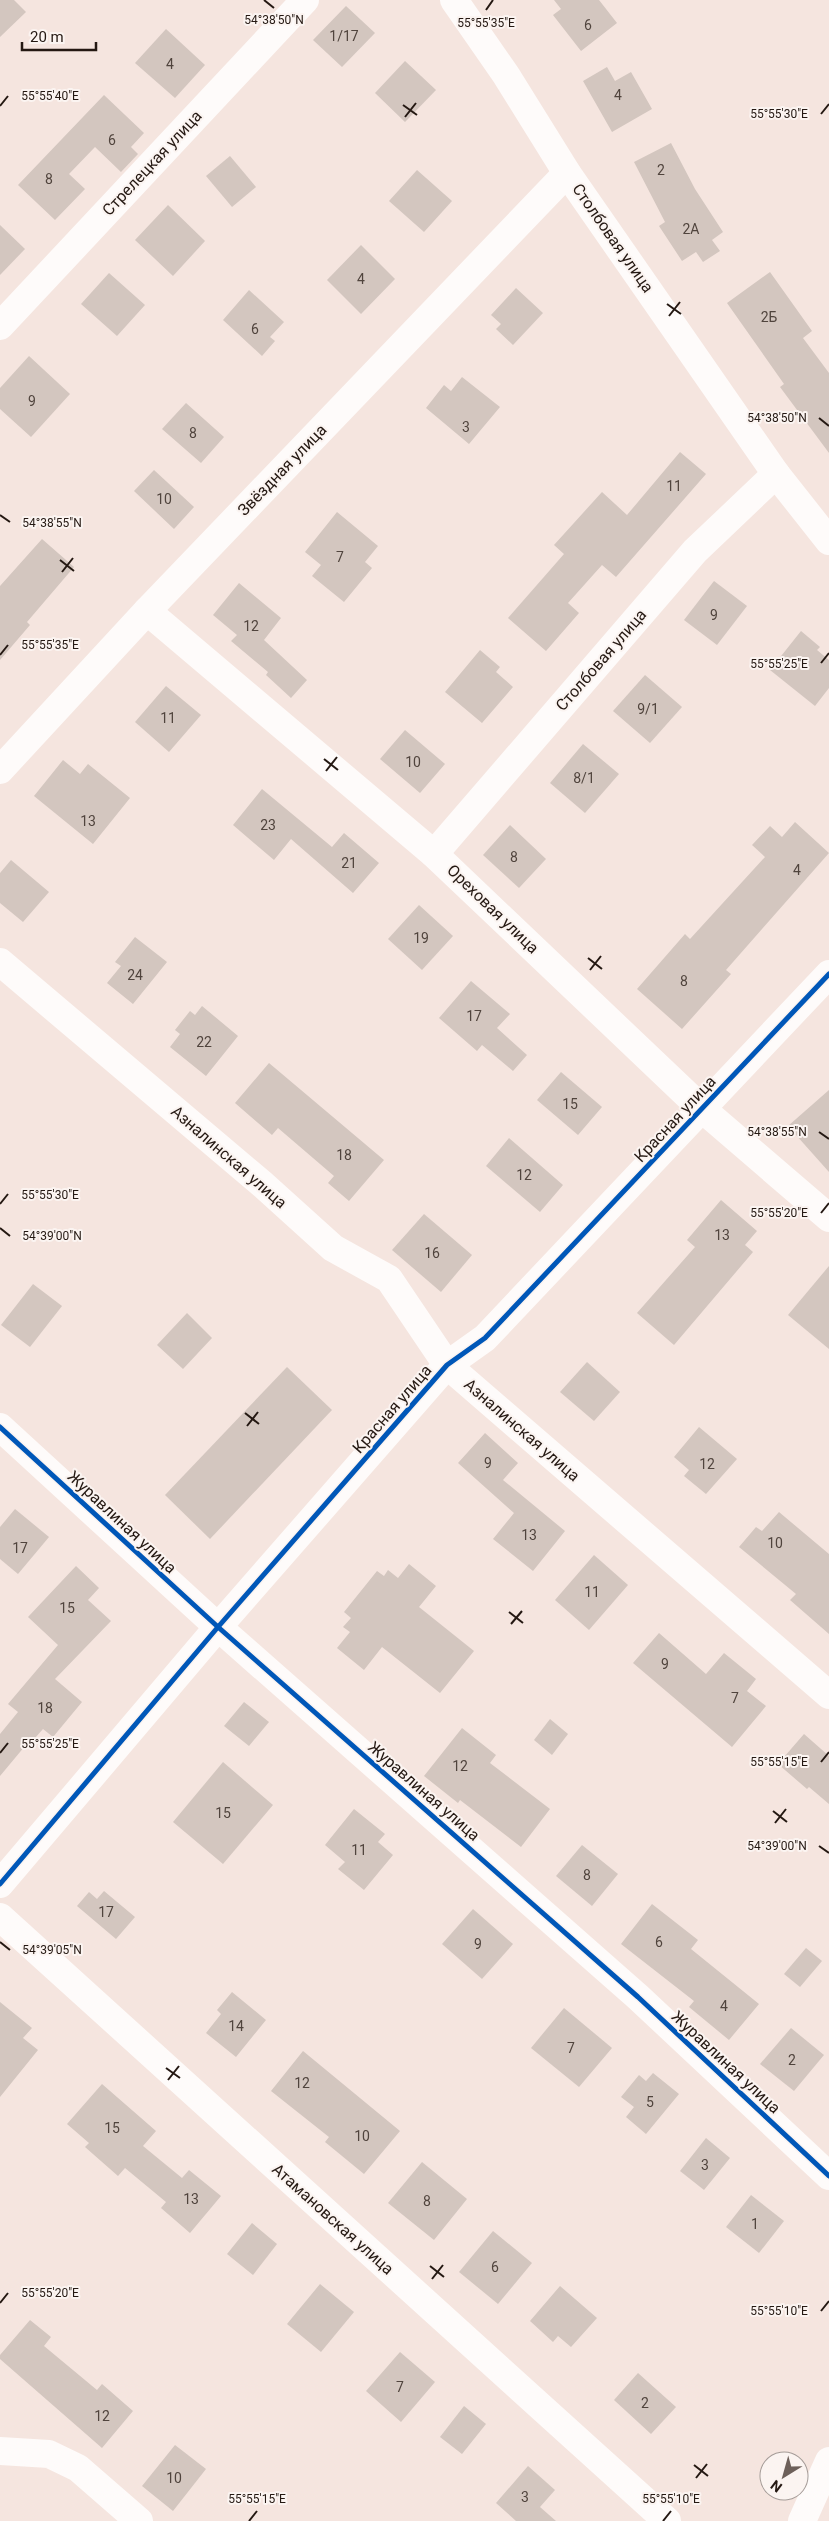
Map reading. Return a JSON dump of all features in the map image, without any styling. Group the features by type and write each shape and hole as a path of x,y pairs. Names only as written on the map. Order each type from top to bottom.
{"street":[{"name":"Стрелецкая улица","path":"0,326 305,0"},
{"name":"Столбовая улица","path":"454,0 506,75 567,172 776,474 829,541"},
{"name":"Звёздная улица","path":"0,770 147,611 567,172"},
{"name":"Столбовая улица","path":"434,854 695,551 776,474"},
{"name":"Ореховая улица","path":"147,611 434,854 702,1108 829,1218"},
{"name":"Азналинская улица","path":"0,962 261,1183 333,1248 389,1279 447,1365 829,1695"},
{"name":"Красная улица","path":"0,1884 218,1627 447,1365 485,1338 829,974"},
{"name":"Журавлиная улица","path":"0,1427 218,1627 638,1997 829,2176"},
{"name":"Атамановская улица","path":"0,1918 667,2521"},
{"path":"0,2451 49,2454 78,2468 139,2521"},
{"path":"802,2521 829,2461"}],"building":[{"path":"0,0 14,0 26,12 0,37"},
{"path":"554,0 599,0 617,23 581,51 553,15 561,9"},
{"path":"346,6 375,33 342,67 313,40"},
{"path":"166,29 205,65 175,98 135,63"},
{"path":"405,61 436,90 405,122 375,93"},
{"path":"607,67 615,81 631,72 652,109 612,132 583,81"},
{"path":"104,95 144,133 131,147 138,154 121,172 95,147 69,174 85,189 55,220 18,185"},
{"path":"671,143 695,189 723,232 712,240 720,251 703,262 696,252 682,261 659,226 665,222 634,162"},
{"path":"230,156 256,187 232,207 206,176"},
{"path":"417,170 452,201 424,232 389,201"},
{"path":"168,205 205,241 173,276 135,240"},
{"path":"0,225 25,249 0,275"},
{"path":"361,245 395,279 361,314 327,280"},
{"path":"770,272 812,331 803,338 829,373 829,453 780,387 784,384 727,303"},
{"path":"109,273 145,305 117,336 81,304"},
{"path":"516,288 543,313 513,345 496,329 501,324 491,315"},
{"path":"249,290 284,322 270,337 275,341 262,356 223,320"},
{"path":"29,356 70,394 31,437 0,409 0,388"},
{"path":"462,377 500,407 469,444 426,408 444,385 451,391"},
{"path":"186,403 224,437 201,463 162,429"},
{"path":"680,452 706,474 616,577 602,565 568,603 579,613 546,651 508,618 564,554 554,545 602,492 627,515"},
{"path":"154,470 194,507 174,529 134,491"},
{"path":"337,512 378,546 365,562 372,568 344,602 312,576 321,565 305,552"},
{"path":"42,539 74,567 27,622 30,625 0,660 0,586"},
{"path":"714,581 747,606 717,645 684,620"},
{"path":"239,583 281,618 264,640 307,680 291,698 266,675 268,672 231,641 237,635 213,615"},
{"path":"801,631 820,647 817,650 829,660 829,688 815,706 770,670"},
{"path":"480,650 500,667 496,672 513,687 482,723 445,692"},
{"path":"645,675 682,707 650,743 613,711"},
{"path":"166,686 201,715 169,752 135,722"},
{"path":"405,730 445,764 420,793 380,759"},
{"path":"583,744 619,774 585,813 550,783"},
{"path":"63,760 80,774 88,764 130,798 93,844 34,796"},
{"path":"262,789 332,847 344,833 379,863 353,893 291,839 274,860 233,825"},
{"path":"795,822 829,853 726,970 731,974 682,1029 637,989 685,934 690,939 765,857 752,845 770,826 782,837"},
{"path":"510,825 546,859 519,888 483,855"},
{"path":"11,860 49,892 23,922 0,903 0,873"},
{"path":"419,905 453,936 422,970 388,939"},
{"path":"135,937 167,962 133,1004 107,983 121,966 115,962"},
{"path":"471,981 510,1014 497,1028 527,1055 513,1071 482,1045 477,1051 439,1018"},
{"path":"202,1006 238,1036 206,1076 170,1047 180,1034 175,1030 190,1011 195,1015"},
{"path":"269,1063 384,1160 349,1201 328,1183 334,1176 278,1128 272,1135 235,1103"},
{"path":"561,1072 602,1107 578,1135 537,1100"},
{"path":"829,1090 829,1172 788,1126"},
{"path":"509,1138 563,1185 540,1212 486,1166"},
{"path":"721,1200 757,1231 745,1245 753,1252 674,1345 637,1313 695,1247 687,1240"},
{"path":"424,1214 472,1255 441,1292 392,1250"},
{"path":"829,1266 829,1349 788,1315"},
{"path":"33,1284 62,1306 30,1347 1,1325"},
{"path":"187,1313 212,1338 183,1369 157,1345"},
{"path":"587,1362 620,1392 594,1421 560,1392"},
{"path":"287,1367 332,1410 210,1539 165,1495"},
{"path":"699,1427 737,1459 706,1494 684,1476 689,1470 674,1457"},
{"path":"485,1433 518,1463 503,1480 565,1531 533,1571 493,1539 514,1513 458,1463"},
{"path":"15,1509 49,1537 18,1574 0,1559 0,1527"},
{"path":"779,1512 829,1554 829,1634 790,1600 796,1594 739,1547 756,1527 762,1531"},
{"path":"594,1555 628,1585 589,1630 555,1600"},
{"path":"409,1564 436,1586 419,1607 474,1651 440,1693 382,1647 364,1670 337,1648 350,1632 343,1627 351,1618 344,1612 377,1571 384,1576 388,1570 398,1578"},
{"path":"76,1566 99,1588 88,1600 111,1621 55,1679 82,1702 53,1737 43,1729 27,1747 25,1746 0,1776 0,1734 18,1712 8,1704 58,1645 28,1617"},
{"path":"659,1633 706,1674 724,1653 756,1679 747,1691 766,1706 732,1747 633,1663"},
{"path":"244,1702 269,1722 249,1746 224,1726"},
{"path":"550,1719 568,1734 552,1755 534,1740"},
{"path":"462,1728 496,1755 490,1763 550,1809 521,1847 460,1800 458,1803 424,1776"},
{"path":"804,1734 829,1756 829,1804 809,1787 807,1789 778,1764"},
{"path":"223,1762 273,1805 223,1864 173,1822"},
{"path":"354,1809 385,1834 378,1842 393,1855 364,1890 338,1869 345,1862 325,1845"},
{"path":"582,1845 618,1874 592,1906 556,1876"},
{"path":"104,1891 135,1917 116,1939 77,1906 89,1892 97,1899"},
{"path":"652,1904 698,1940 691,1949 759,2004 729,2040 689,2007 694,2001 621,1944"},
{"path":"473,1909 513,1944 482,1979 442,1944"},
{"path":"806,1948 822,1961 800,1987 784,1974"},
{"path":"232,1992 266,2020 236,2057 206,2033 221,2014 217,2010"},
{"path":"0,2002 32,2028 23,2038 38,2050 0,2097"},
{"path":"564,2008 612,2048 579,2087 531,2048"},
{"path":"791,2028 824,2055 794,2091 760,2064"},
{"path":"303,2051 400,2131 364,2174 325,2142 329,2137 271,2091"},
{"path":"653,2073 679,2094 646,2134 626,2117 634,2107 621,2097 639,2075 646,2081"},
{"path":"102,2084 156,2131 143,2146 182,2178 189,2170 221,2196 190,2233 161,2208 166,2202 125,2168 118,2176 85,2147 89,2143 67,2124"},
{"path":"706,2138 730,2158 704,2190 680,2171"},
{"path":"422,2162 467,2199 434,2240 388,2203"},
{"path":"751,2195 784,2221 759,2253 726,2227"},
{"path":"252,2223 277,2244 253,2275 227,2254"},
{"path":"493,2231 532,2263 498,2304 459,2272"},
{"path":"320,2284 354,2312 321,2352 287,2324"},
{"path":"560,2286 597,2318 571,2347 558,2336 553,2342 530,2321"},
{"path":"30,2320 51,2337 44,2346 97,2390 102,2384 133,2411 102,2448 0,2359 0,2355"},
{"path":"400,2352 435,2382 401,2422 366,2391"},
{"path":"638,2373 676,2407 651,2434 614,2400"},
{"path":"464,2406 486,2424 462,2454 440,2437"},
{"path":"175,2445 206,2469 173,2511 142,2486"},
{"path":"528,2466 555,2490 540,2507 556,2521 516,2521 496,2503"}],"cycle path":[{"path":"0,1884 218,1627 447,1365 485,1338 829,974"},
{"path":"0,1427 218,1627 638,1997 829,2176"}]}
